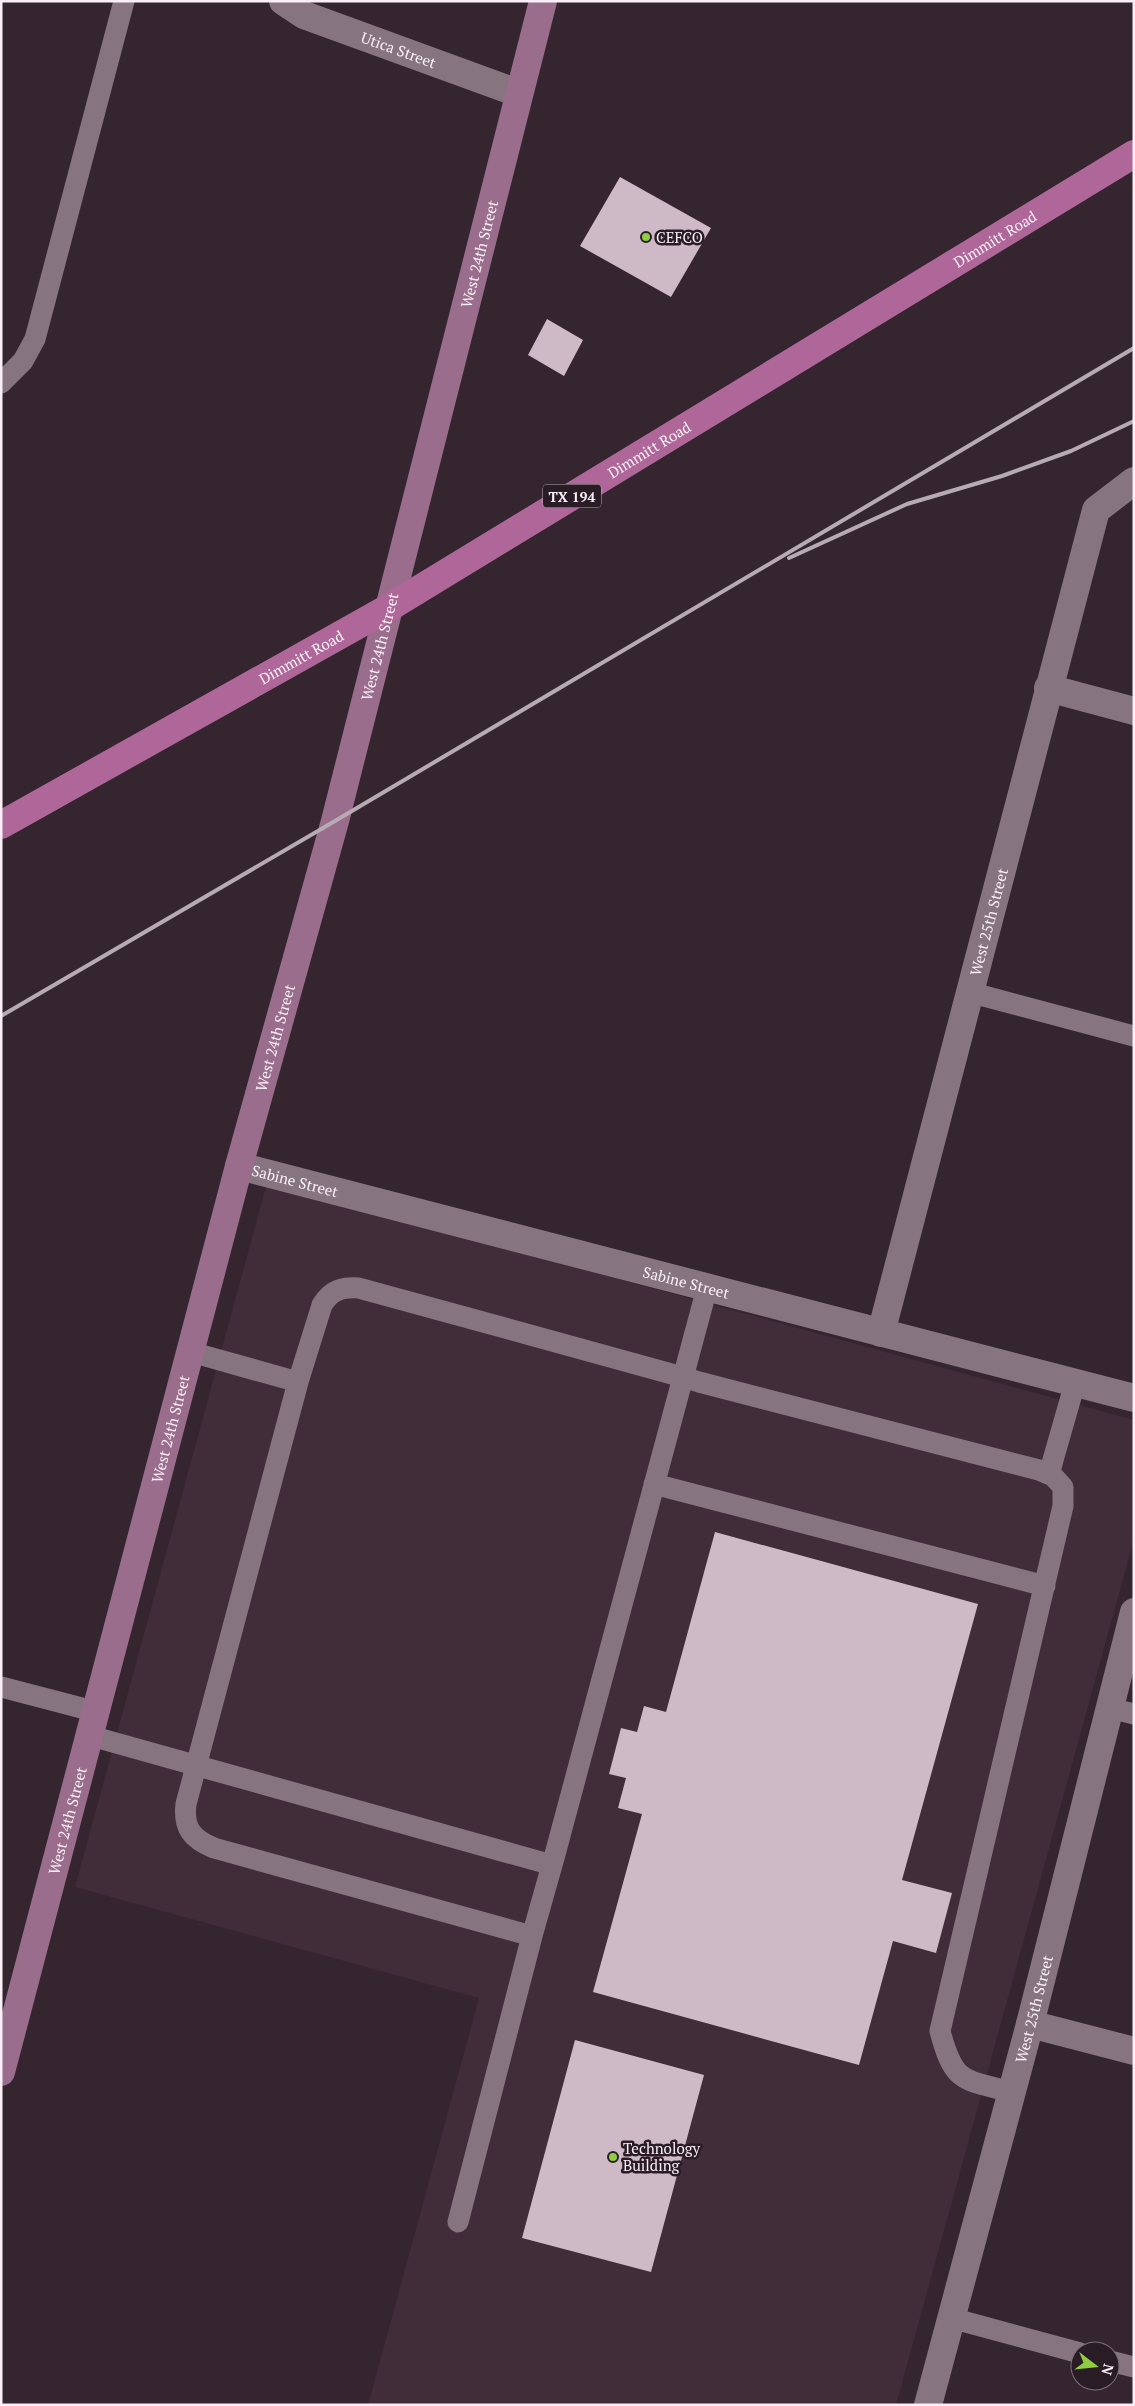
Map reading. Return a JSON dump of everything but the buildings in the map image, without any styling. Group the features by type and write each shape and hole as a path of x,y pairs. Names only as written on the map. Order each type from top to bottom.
{"main road":[{"name":"West 24th Street","path":"1,2072 94,1724 239,1166 335,821 518,93 543,1"},
{"name":"Dimmitt Road","path":"1,825 390,607 1134,154"}],"street":[{"name":"Utica Street","path":"283,1 304,15 518,93"},
{"name":"West 25th Street","path":"881,1333 1096,510 1134,481"},
{"path":"1048,688 1134,711"},
{"name":"Sabine Street","path":"239,1166 1134,1398"},
{"name":"West 25th Street","path":"928,2405 1030,2024 1122,1711 1134,1612"},
{"path":"1030,2024 1134,2051"}],"lane":[{"path":"1,383 23,360 35,339 124,1"},
{"path":"969,992 1134,1036"},
{"path":"532,1936 203,1844 189,1832 185,1814 196,1765 298,1382 322,1305 328,1296 348,1287 359,1288 683,1377 1049,1474 1063,1488 1064,1497 1045,1586 940,2031 947,2059 963,2079 1011,2092"},
{"path":"458,2222 532,1936 707,1288"},
{"path":"191,1352 298,1382"},
{"path":"1049,1474 1075,1383"},
{"path":"654,1484 1045,1586"},
{"path":"1,1687 196,1765 552,1865"},
{"path":"951,2318 1070,2350"},
{"path":"1120,2364 1134,2367"}],"shaded area":[{"path":"267,1183 1134,1420 1134,1539 896,2405 368,2405 479,1998 75,1887"}],"railway":[{"path":"1,1016 335,821 1134,348"},
{"path":"789,558 907,504 1002,476 1071,451 1134,421"}],"place":[{"name":"CEFCO","path":"646,237"},
{"name":"Technology Building","path":"613,2157"}]}
